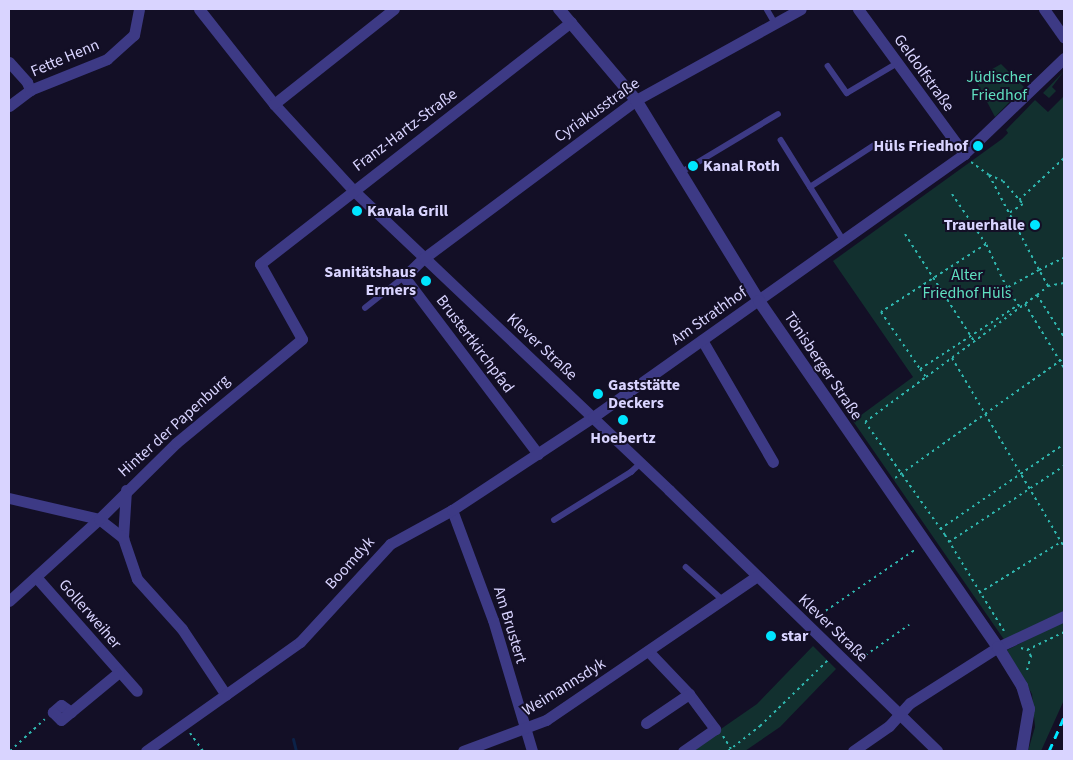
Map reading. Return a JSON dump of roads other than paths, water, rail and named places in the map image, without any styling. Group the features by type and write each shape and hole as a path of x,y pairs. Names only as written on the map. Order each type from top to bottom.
{"street":[{"name":"Fette Henn","path":"9,106 30,90 107,59 134,35 139,9"},
{"name":"Klever Straße","path":"199,9 274,104 352,190 593,417 937,751"},
{"path":"274,104 394,9"},
{"name":"Tönisberger Straße","path":"559,9 636,100 759,301 924,543 1004,642 1029,709 1022,751"},
{"name":"Cyriakusstraße","path":"424,258 636,100 801,9"},
{"name":"Geldolfstraße","path":"858,9 896,64 964,154"},
{"path":"1044,9 1064,38"},
{"name":"Franz-Hartz-Straße","path":"260,264 352,190 571,22"},
{"name":"Am Strathhof","path":"593,417 964,154 1064,58"},
{"path":"9,62 27,82 30,90"},
{"path":"404,277 424,258"},
{"name":"Hinter der Papenburg","path":"9,601 100,520 126,490 230,397 302,339 260,264"},
{"name":"Brustertkirchpfad","path":"404,277 538,454"},
{"path":"702,340 773,462"},
{"name":"Boomdyk","path":"146,751 300,642 390,544 452,510 593,417"},
{"path":"126,490 123,538 137,579 182,629 226,695"},
{"path":"9,498 100,520 123,538"},
{"name":"Am Brustert","path":"452,510 493,620 524,730 532,751"},
{"name":"Gollerweiher","path":"36,577 137,691"},
{"name":"Weimannsdyk","path":"463,751 524,730 546,720 724,601 756,577"},
{"path":"853,751 900,714 910,703 1004,642 1064,616"},
{"path":"649,652 689,694 714,729 683,751"},
{"name":"Gollerweiher","path":"53,712 61,720 119,672"},
{"path":"646,723 689,694"}],"lane":[{"path":"767,9 775,24"},
{"path":"828,66 848,93 896,64"},
{"path":"680,173 778,114"},
{"path":"781,140 844,240"},
{"path":"810,187 873,146"},
{"path":"365,308 404,277"},
{"path":"554,520 631,472 640,464"},
{"path":"686,567 724,601"}],"waterway":[{"path":"293,739 296,751"}],"railway":[{"path":"1049,751 1064,718"}],"place":[{"name":"Hüls Friedhof","path":"978,146"},
{"name":"Kanal Roth","path":"693,166"},
{"name":"Kavala Grill","path":"357,211"},
{"name":"Trauerhalle","path":"1035,225"},
{"name":"Sanitätshaus Ermers","path":"426,281"},
{"name":"Gaststätte Deckers","path":"598,394"},
{"name":"Hoebertz","path":"623,420"},
{"name":"star","path":"771,636"}],"park label":[{"name":"Jüdischer Friedhof","path":"999,86"},
{"name":"Alter Friedhof Hüls","path":"967,284"}]}
